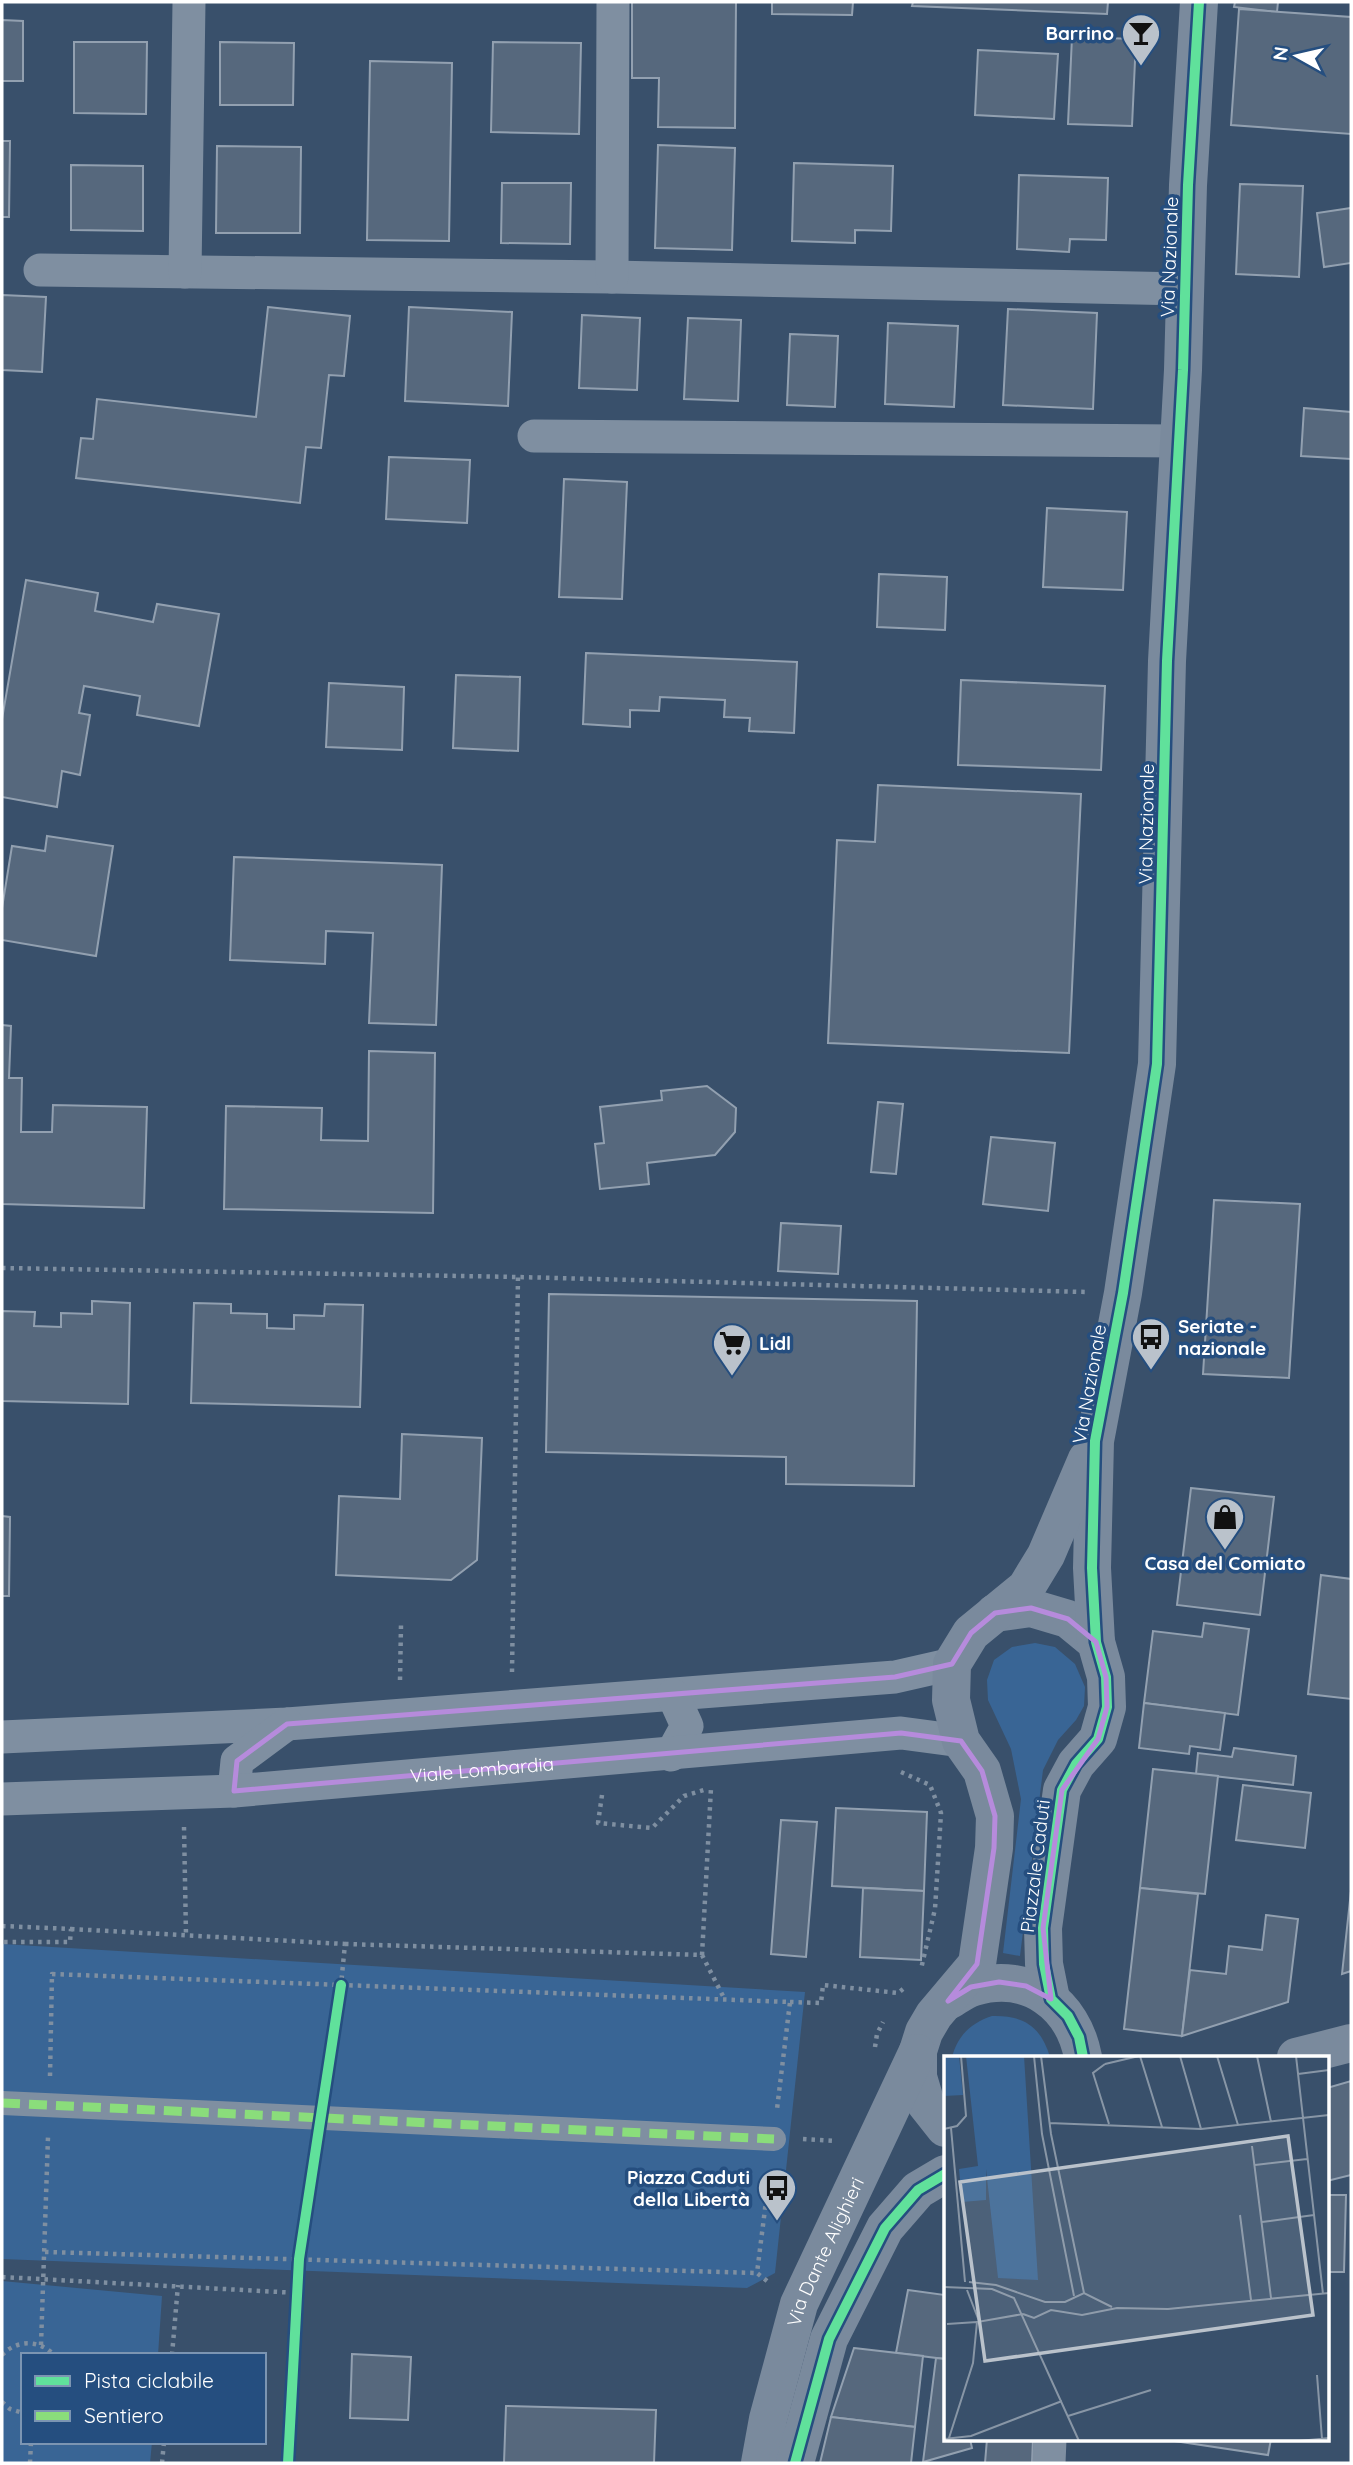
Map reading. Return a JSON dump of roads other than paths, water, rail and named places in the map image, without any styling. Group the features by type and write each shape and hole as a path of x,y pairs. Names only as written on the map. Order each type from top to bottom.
{"main road":[{"name":"Via Nazionale","path":"1096,1642 1092,1568 1094,1441 1123,1293 1157,1064 1167,661 1188,185 1199,2"},
{"name":"Via Nazionale","path":"995,1613 1026,1588 1046,1555 1094,1441"},
{"path":"995,1613 1031,1608 1050,1613 1068,1619 1096,1642"},
{"name":"Piazzale Caduti","path":"933,1990 977,1964 994,1848 995,1816 982,1771 961,1741 951,1700 952,1664 971,1633 995,1613"},
{"name":"Piazzale Caduti","path":"1051,1999 1044,1964 1043,1928 1062,1790 1076,1764 1098,1740 1107,1707 1106,1677 1096,1642"},
{"name":"Piazzale Caduti","path":"933,1990 999,1982 1026,1986 1051,1999 1068,2017 1081,2047"},
{"name":"Piazzale Caduti","path":"933,1990 929,2024 918,2051 918,2077 926,2104 944,2127"},
{"path":"1300,2056 1351,2043"},
{"path":"1081,2047 1110,2056"},
{"name":"Via Dante Alighieri","path":"760,2463 768,2419 799,2304 918,2051"},
{"name":"Via Dante Alighieri","path":"795,2463 828,2339 886,2228 918,2190 944,2175"}],"street":[{"path":"185,272 189,2"},
{"path":"612,277 613,2"},
{"path":"40,270 612,277 1185,289"},
{"path":"534,436 1178,441"},
{"path":"2,1737 287,1724 673,1695 895,1677 952,1664"},
{"path":"671,1755 687,1726 673,1695"},
{"path":"234,1791 237,1762 287,1724"},
{"name":"Viale Lombardia","path":"2,1799 234,1791 901,1734 961,1741"},
{"path":"2,2103 774,2138"},
{"path":"1049,2463 1051,2440"}],"place":[{"name":"Barrino","path":"1141,67"},
{"name":"Seriate - nazionale","path":"1151,1371"},
{"name":"Lidl","path":"732,1377"},
{"name":"Casa del Comiato","path":"1225,1551"},
{"name":"Piazza Caduti della Libertà","path":"777,2222"}]}
